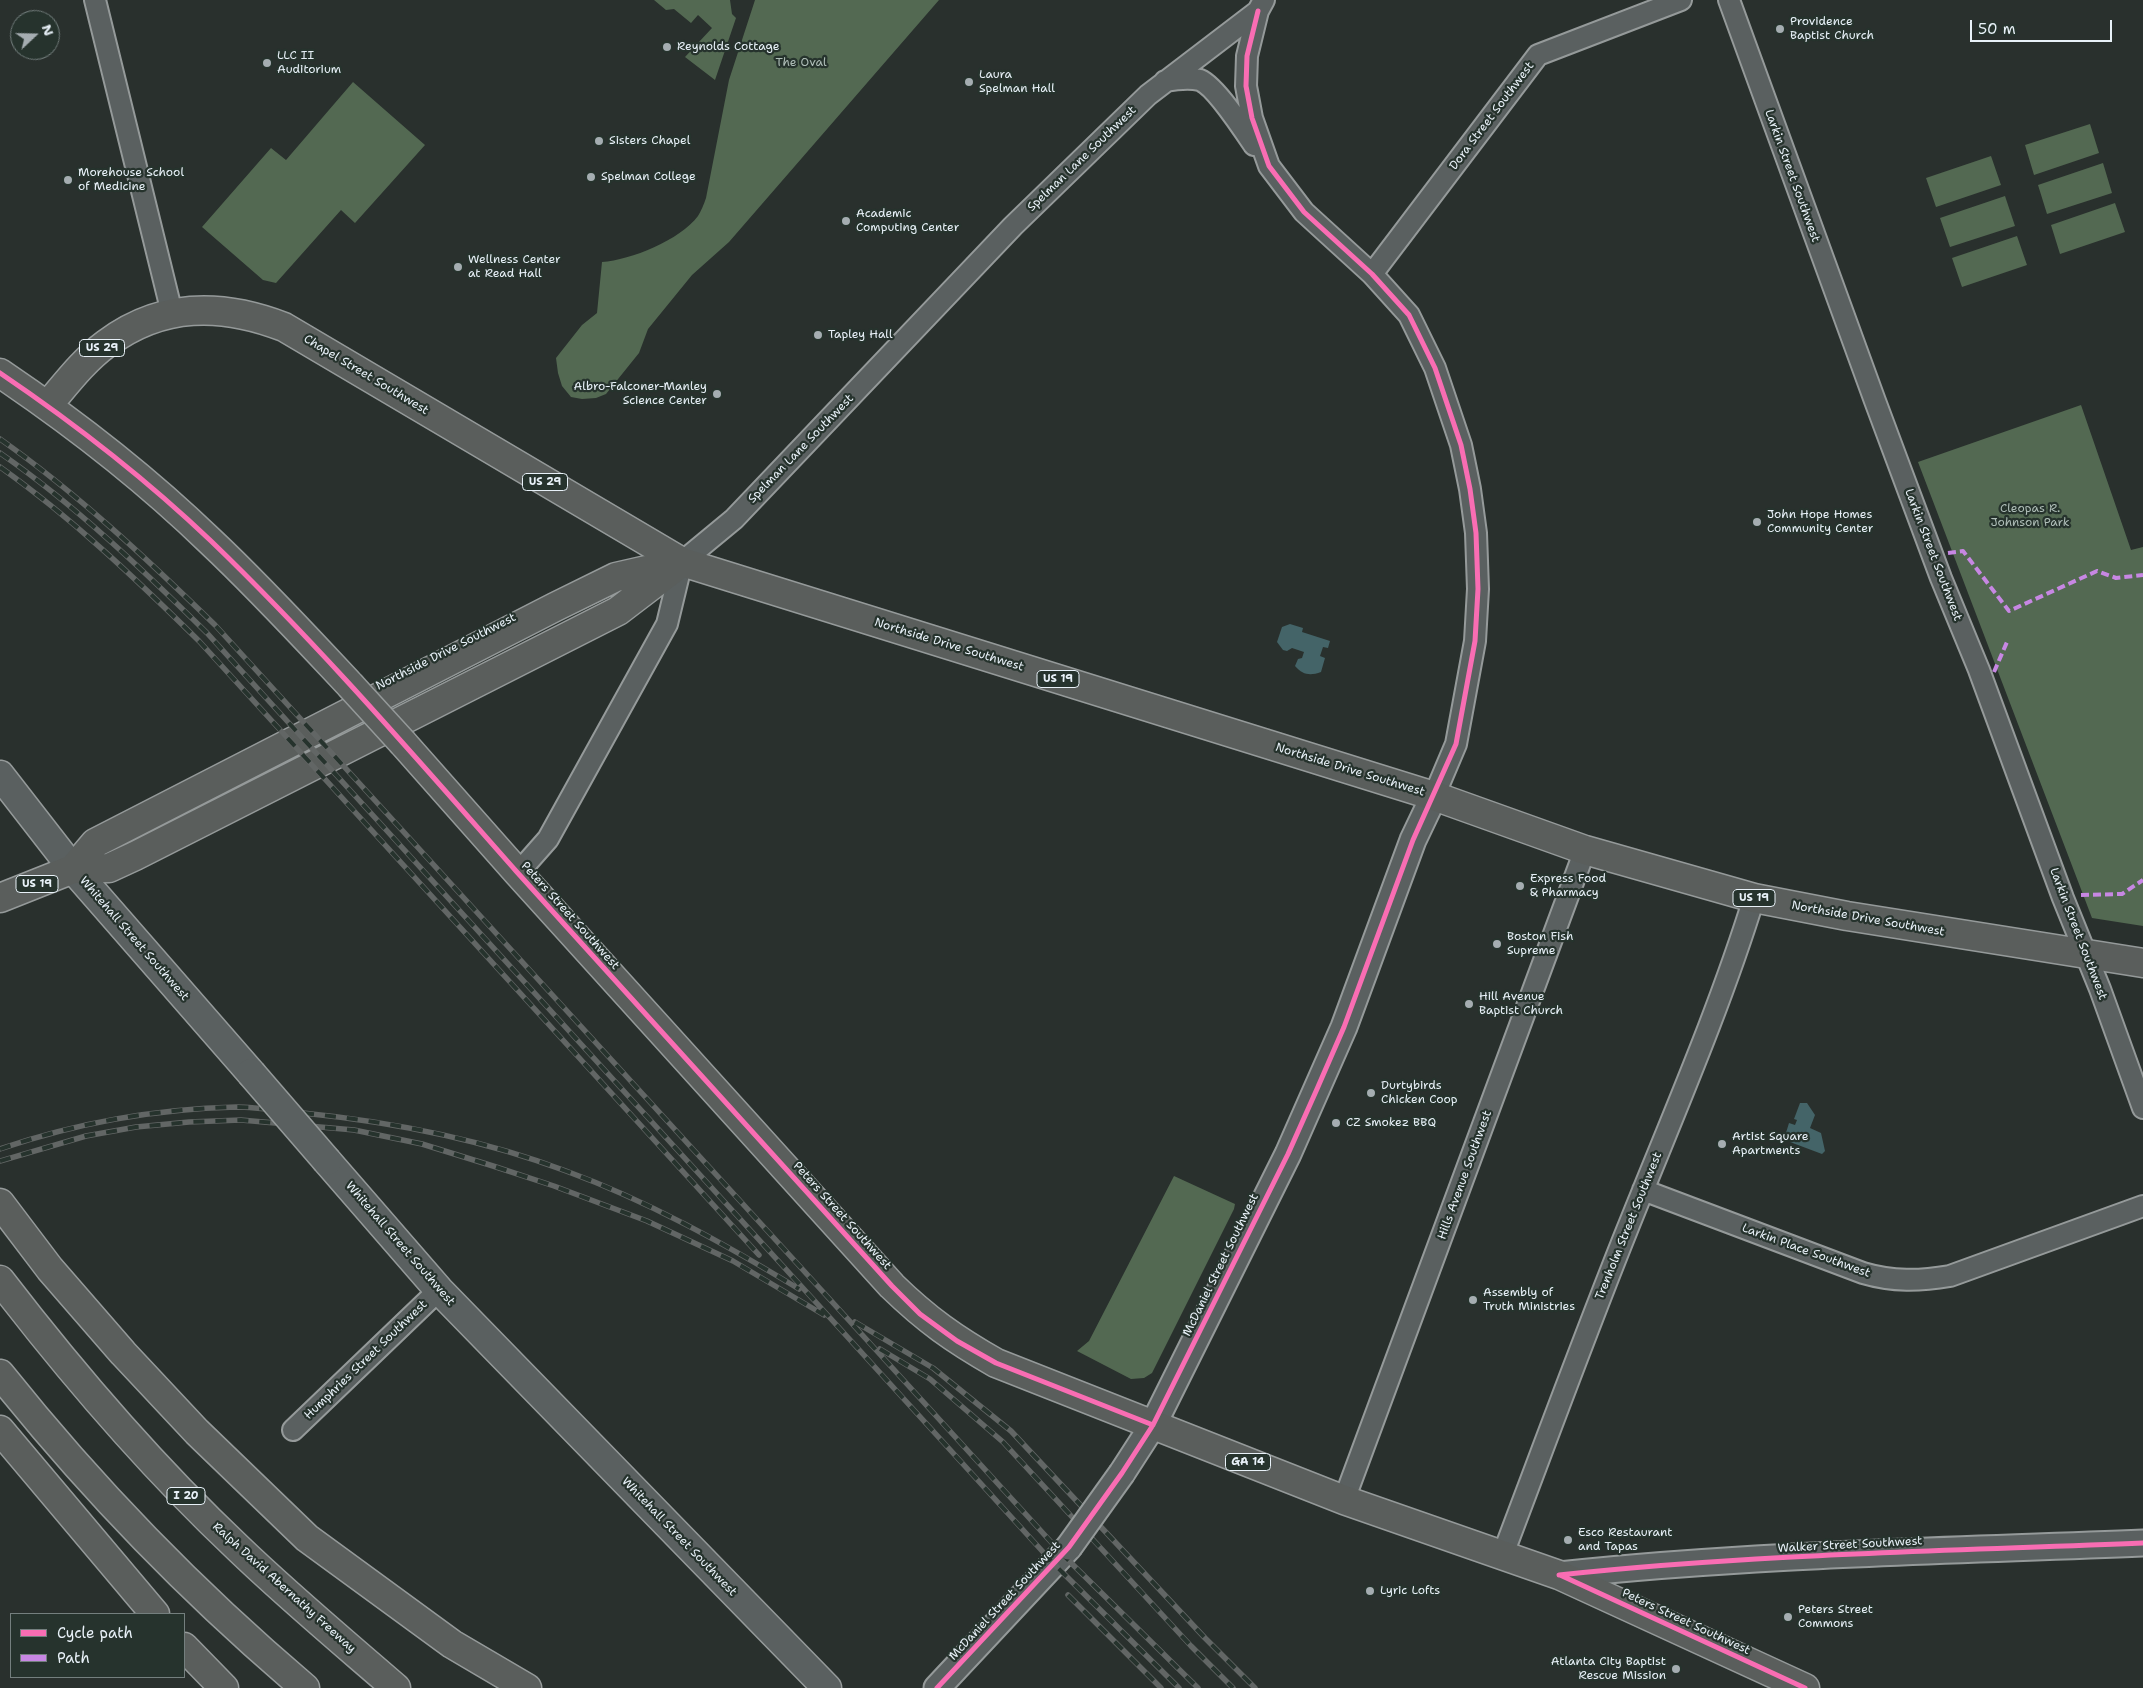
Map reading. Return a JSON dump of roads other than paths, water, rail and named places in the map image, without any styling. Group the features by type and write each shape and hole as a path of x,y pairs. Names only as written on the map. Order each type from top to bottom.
{"main road":[{"name":"Chapel Street Southwest","path":"48,405 85,363 106,344 139,324 172,313 198,310 228,310 257,316 284,327 682,562"},
{"name":"Peters Street Southwest","path":"0,373 48,405 133,472 209,540 273,603 403,743 518,873 892,1286 920,1314 957,1341 996,1363 1344,1500 1559,1575 1805,1688"},
{"name":"Northside Drive Southwest","path":"0,898 73,869 95,843 555,607 616,577 682,562 1434,796 1585,850 1754,898 1847,916 2143,963"},
{"name":"Whitehall Street Southwest","path":"0,775 73,869 438,1290 827,1688"},
{"path":"8,1214 50,1269 123,1353 197,1432 307,1538 452,1644 527,1688"},
{"name":"Ralph David Abernathy Freeway","path":"0,1280 106,1411 182,1491 238,1548 396,1688"},
{"path":"0,1374 73,1460 142,1535 217,1610 305,1688"},
{"path":"0,1430 154,1613"},
{"path":"185,1648 224,1688"}],"street":[{"path":"95,0 172,313"},
{"name":"Dora Street Southwest","path":"1372,274 1538,55 1681,0"},
{"name":"Larkin Street Southwest","path":"1729,0 1871,392 1941,578 1980,670 2063,898 2100,989 2143,1108"},
{"path":"1261,6 1247,56 1246,86 1252,118 1269,166"},
{"name":"Spelman Lane Southwest","path":"682,562 734,519 1013,226 1141,102 1261,6"},
{"path":"1165,81 1190,79 1201,81 1212,89 1304,212 1372,274 1409,315 1435,368 1462,445 1476,533 1478,589 1475,641 1456,744 1434,796"},
{"path":"518,873 548,839 667,624 682,562"},
{"name":"McDaniel Street Southwest","path":"937,1688 1069,1547 1122,1473 1153,1425 1288,1154 1344,1027 1413,840 1434,796"},
{"name":"Hills Avenue Southwest","path":"1344,1500 1585,850"},
{"name":"Trenholm Street Southwest","path":"1503,1554 1725,980 1754,898"},
{"name":"Larkin Place Southwest","path":"1643,1190 1863,1274 1904,1281 1950,1276 2143,1206"},
{"name":"Humphries Street Southwest","path":"293,1430 438,1290"},
{"name":"Walker Street Southwest","path":"1559,1575 1648,1565 2143,1543"}],"water":[{"path":"1290,624 1303,628 1302,632 1330,641 1328,648 1323,647 1320,656 1325,658 1321,672 1310,674 1301,671 1295,666 1298,659 1302,658 1304,652 1292,648 1287,651 1283,650 1277,642 1282,627"},
{"path":"1800,1103 1807,1103 1815,1115 1810,1128 1821,1133 1825,1151 1822,1154 1790,1142 1791,1138 1785,1136 1789,1123 1795,1125 1797,1120 1794,1119"}],"railway":[{"path":"0,439 84,505 138,552 215,625 1062,1554 1198,1688"},
{"path":"0,453 81,516 158,585 207,633 1054,1564 1179,1688"},
{"path":"0,467 78,528 199,641 759,1255"},
{"path":"0,1149 58,1132 116,1119 206,1108 261,1108 370,1121 436,1133 502,1150 597,1183 686,1224 799,1289"},
{"path":"0,1161 86,1136 136,1127 189,1122 241,1120 354,1130 422,1144 493,1166 554,1186 647,1221 733,1261 824,1315"},
{"path":"855,1322 933,1368 1011,1431 1205,1638 1255,1688"},
{"path":"880,1349 930,1379 1003,1442 1191,1646 1233,1688"},
{"path":"1068,1595 1161,1688"}],"place":[{"name":"Providence Baptist Church","path":"1780,29"},
{"name":"Reynolds Cottage","path":"667,47"},
{"name":"LLC II Auditorium","path":"267,63"},
{"name":"Laura Spelman Hall","path":"969,82"},
{"name":"Sisters Chapel","path":"599,141"},
{"name":"Spelman College","path":"591,177"},
{"name":"Morehouse School of Medicine","path":"68,180"},
{"name":"Academic Computing Center","path":"846,221"},
{"name":"Wellness Center at Read Hall","path":"458,267"},
{"name":"Tapley Hall","path":"818,335"},
{"name":"Albro-Falconer-Manley Science Center","path":"717,394"},
{"name":"John Hope Homes Community Center","path":"1757,522"},
{"name":"Express Food & Pharmacy","path":"1520,886"},
{"name":"Boston Fish Supreme","path":"1497,944"},
{"name":"Hill Avenue Baptist Church","path":"1469,1004"},
{"name":"Durtybirds Chicken Coop","path":"1371,1093"},
{"name":"CZ Smokez BBQ","path":"1336,1123"},
{"name":"Artist Square Apartments","path":"1722,1144"},
{"name":"Assembly of Truth Ministries","path":"1473,1300"},
{"name":"Esco Restaurant and Tapas","path":"1568,1540"},
{"name":"Lyric Lofts","path":"1370,1591"},
{"name":"Peters Street Commons","path":"1788,1617"},
{"name":"Atlanta City Baptist Rescue Mission","path":"1676,1669"}],"park label":[{"name":"The Oval","path":"801,63"},
{"name":"Cleopas R. Johnson Park","path":"2030,516"}]}
